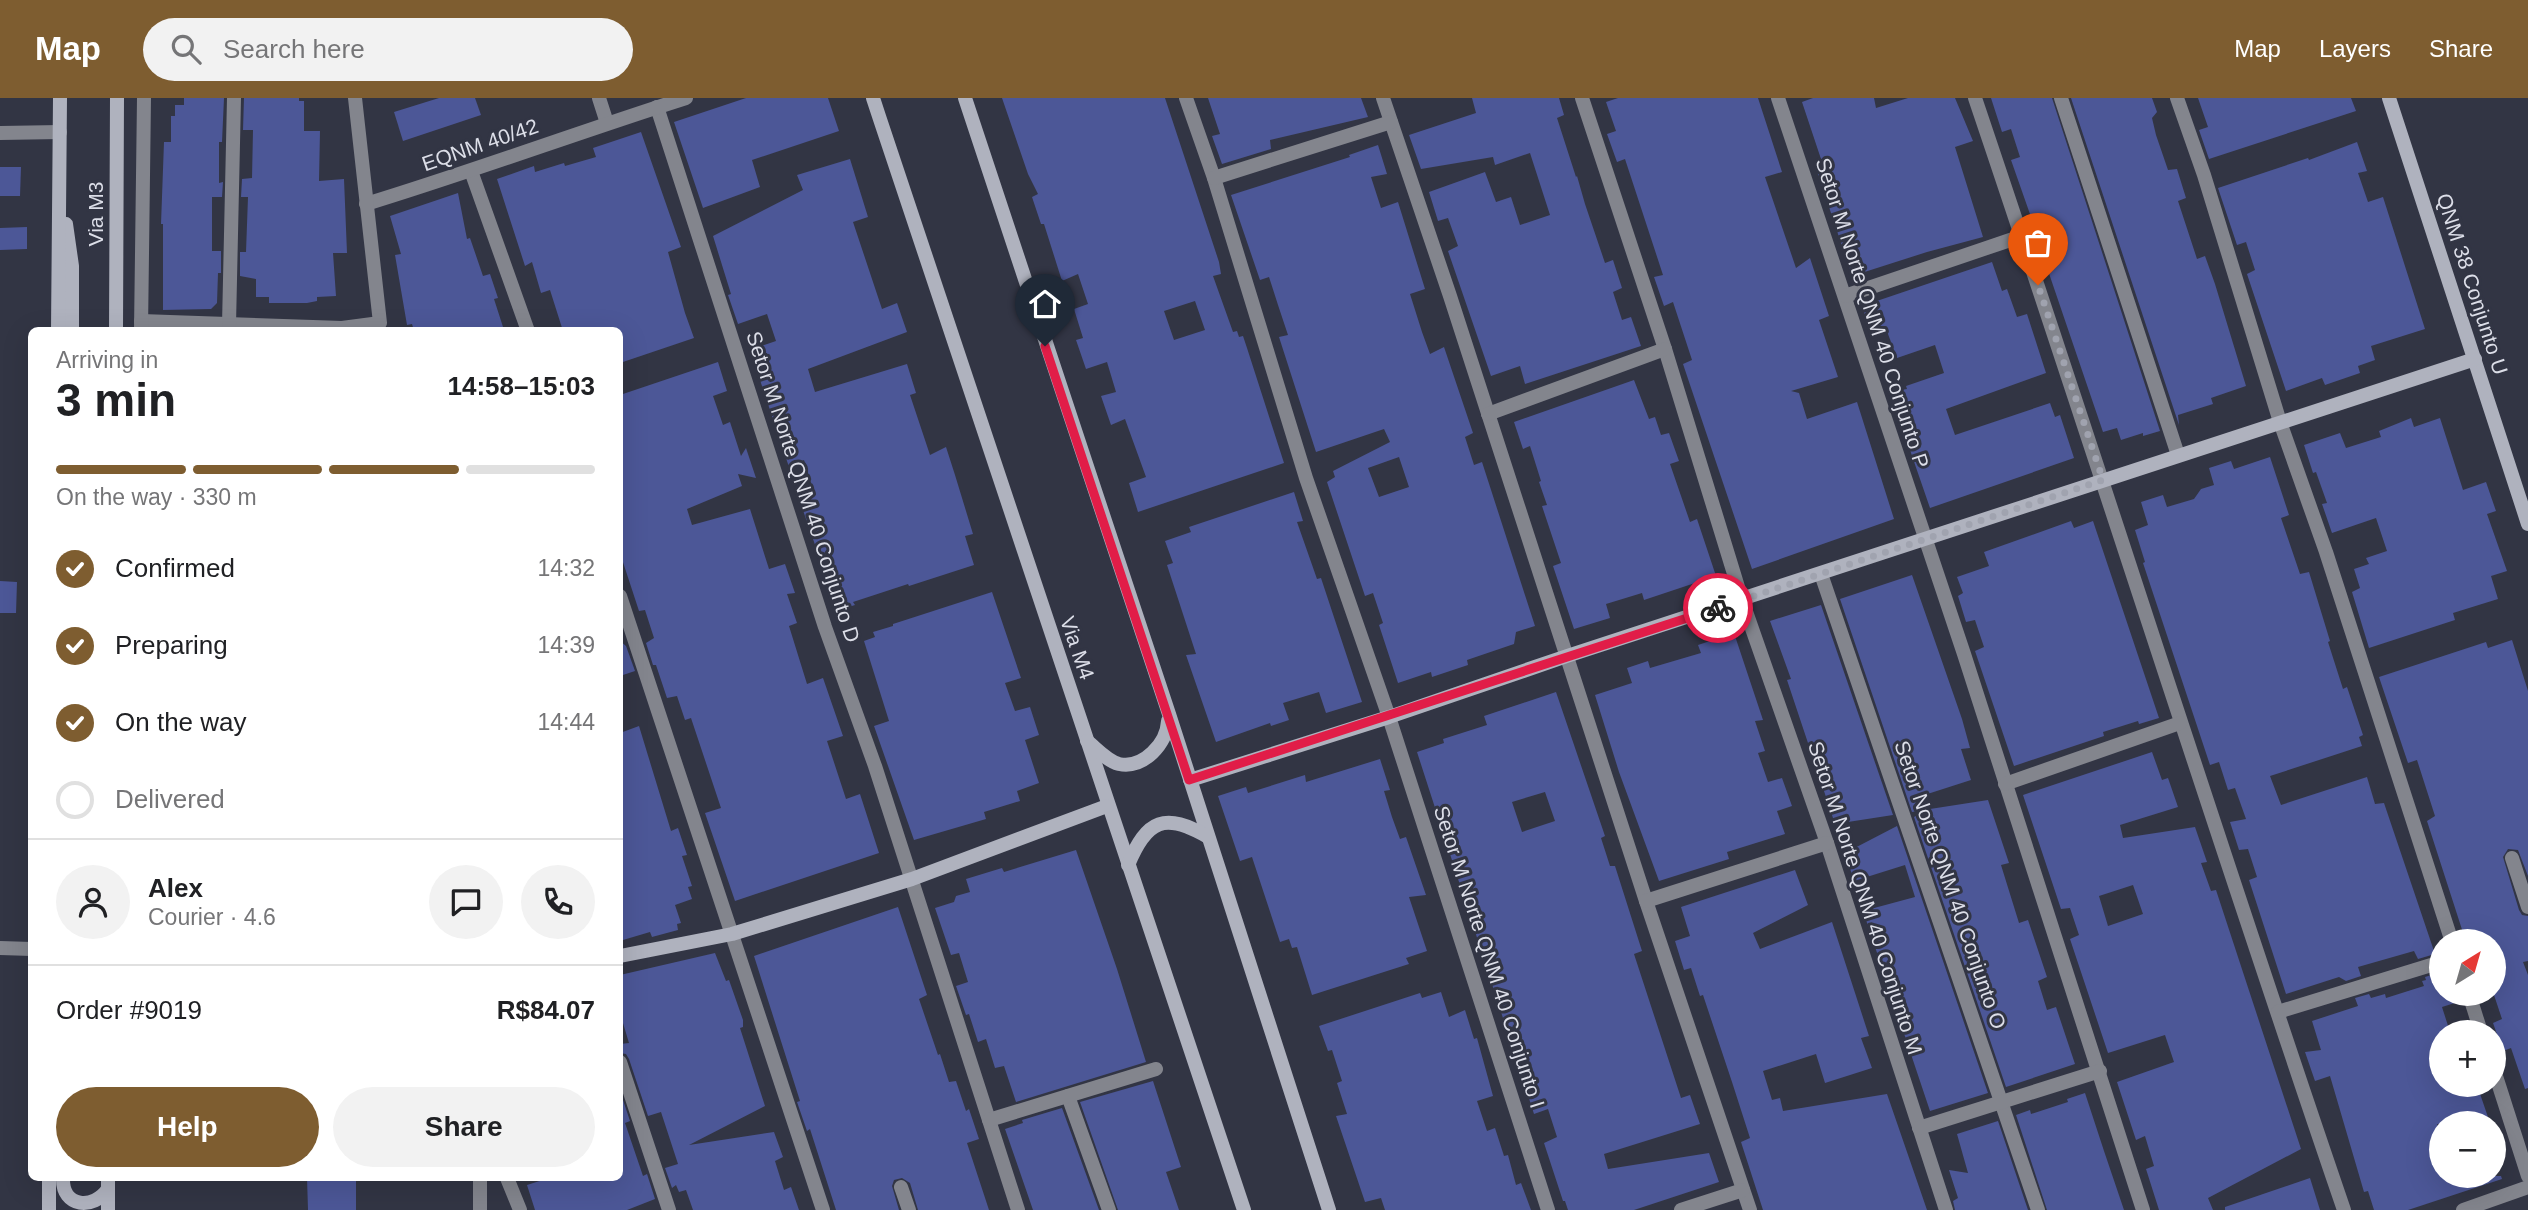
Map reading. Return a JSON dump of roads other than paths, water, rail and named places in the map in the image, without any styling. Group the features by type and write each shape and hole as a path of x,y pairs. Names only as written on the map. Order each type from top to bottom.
{"main road":[{"path":"58,327 60,98"},
{"name":"Via M3","path":"116,327 117,98"},
{"name":"Via M4","path":"873,98 1244,1210"},
{"path":"965,98 1169,714 1329,1210"},
{"name":"QNM 38 Conjunto U","path":"2389,98 2528,524"},
{"path":"60,181 72,266 72,327"},
{"path":"1189,780 1389,717 1567,656 2474,359"},
{"path":"1086,740 1119,764 1133,762 1158,748 1167,734 1169,714"},
{"path":"623,955 732,934 912,878 1107,806"},
{"path":"1128,865 1146,833 1161,823 1177,822 1208,837"},
{"path":"49,1181 49,1210"},
{"path":"63,1181 67,1196 79,1205 93,1204 105,1195 108,1184"},
{"path":"108,1184 108,1210"}],"street":[{"path":"144,98 141,326 259,327"},
{"path":"229,325 234,98"},
{"path":"355,98 382,327"},
{"path":"599,98 607,123"},
{"name":"EQNM 40/42","path":"366,204 686,98"},
{"name":"Setor M Norte QNM 40 Conjunto I","path":"1186,98 1214,178 1306,478 1389,717 1548,1210"},
{"path":"1383,98 1750,1210"},
{"name":"Setor M Norte QNM 40 Conjunto M","path":"1582,98 1665,349 1742,600 1827,843 1946,1210"},
{"name":"Setor M Norte QNM 40 Conjunto P","path":"1778,98 2100,1071 2143,1210"},
{"path":"1975,98 2103,480 2180,723 2344,1210"},
{"path":"2061,98 2178,455"},
{"path":"2177,98 2280,422 2326,552 2448,929"},
{"name":"Setor M Norte QNM 40 Conjunto D","path":"657,107 825,627 912,878 1018,1210"},
{"path":"1214,178 1391,122"},
{"path":"0,133 60,132"},
{"path":"471,171 527,327"},
{"path":"1845,296 2022,236"},
{"path":"1488,414 1665,349"},
{"name":"Setor Norte QNM 40 Conjunto O","path":"1821,575 2038,1210"},
{"path":"623,605 823,1210"},
{"path":"2005,784 2180,723"},
{"path":"1646,901 1827,843"},
{"path":"2512,858 2528,907"},
{"path":"0,948 28,948"},
{"path":"2278,1012 2429,966"},
{"path":"989,1119 1156,1069"},
{"path":"623,1071 669,1210"},
{"path":"1919,1128 2100,1071"},
{"path":"1068,1096 1110,1210"},
{"path":"2503,1097 2528,1176"},
{"path":"480,1181 480,1210"},
{"path":"508,1181 520,1210"},
{"path":"901,1187 909,1210"},
{"path":"2463,1210 2528,1187"},
{"path":"1681,1210 1744,1189"}]}
